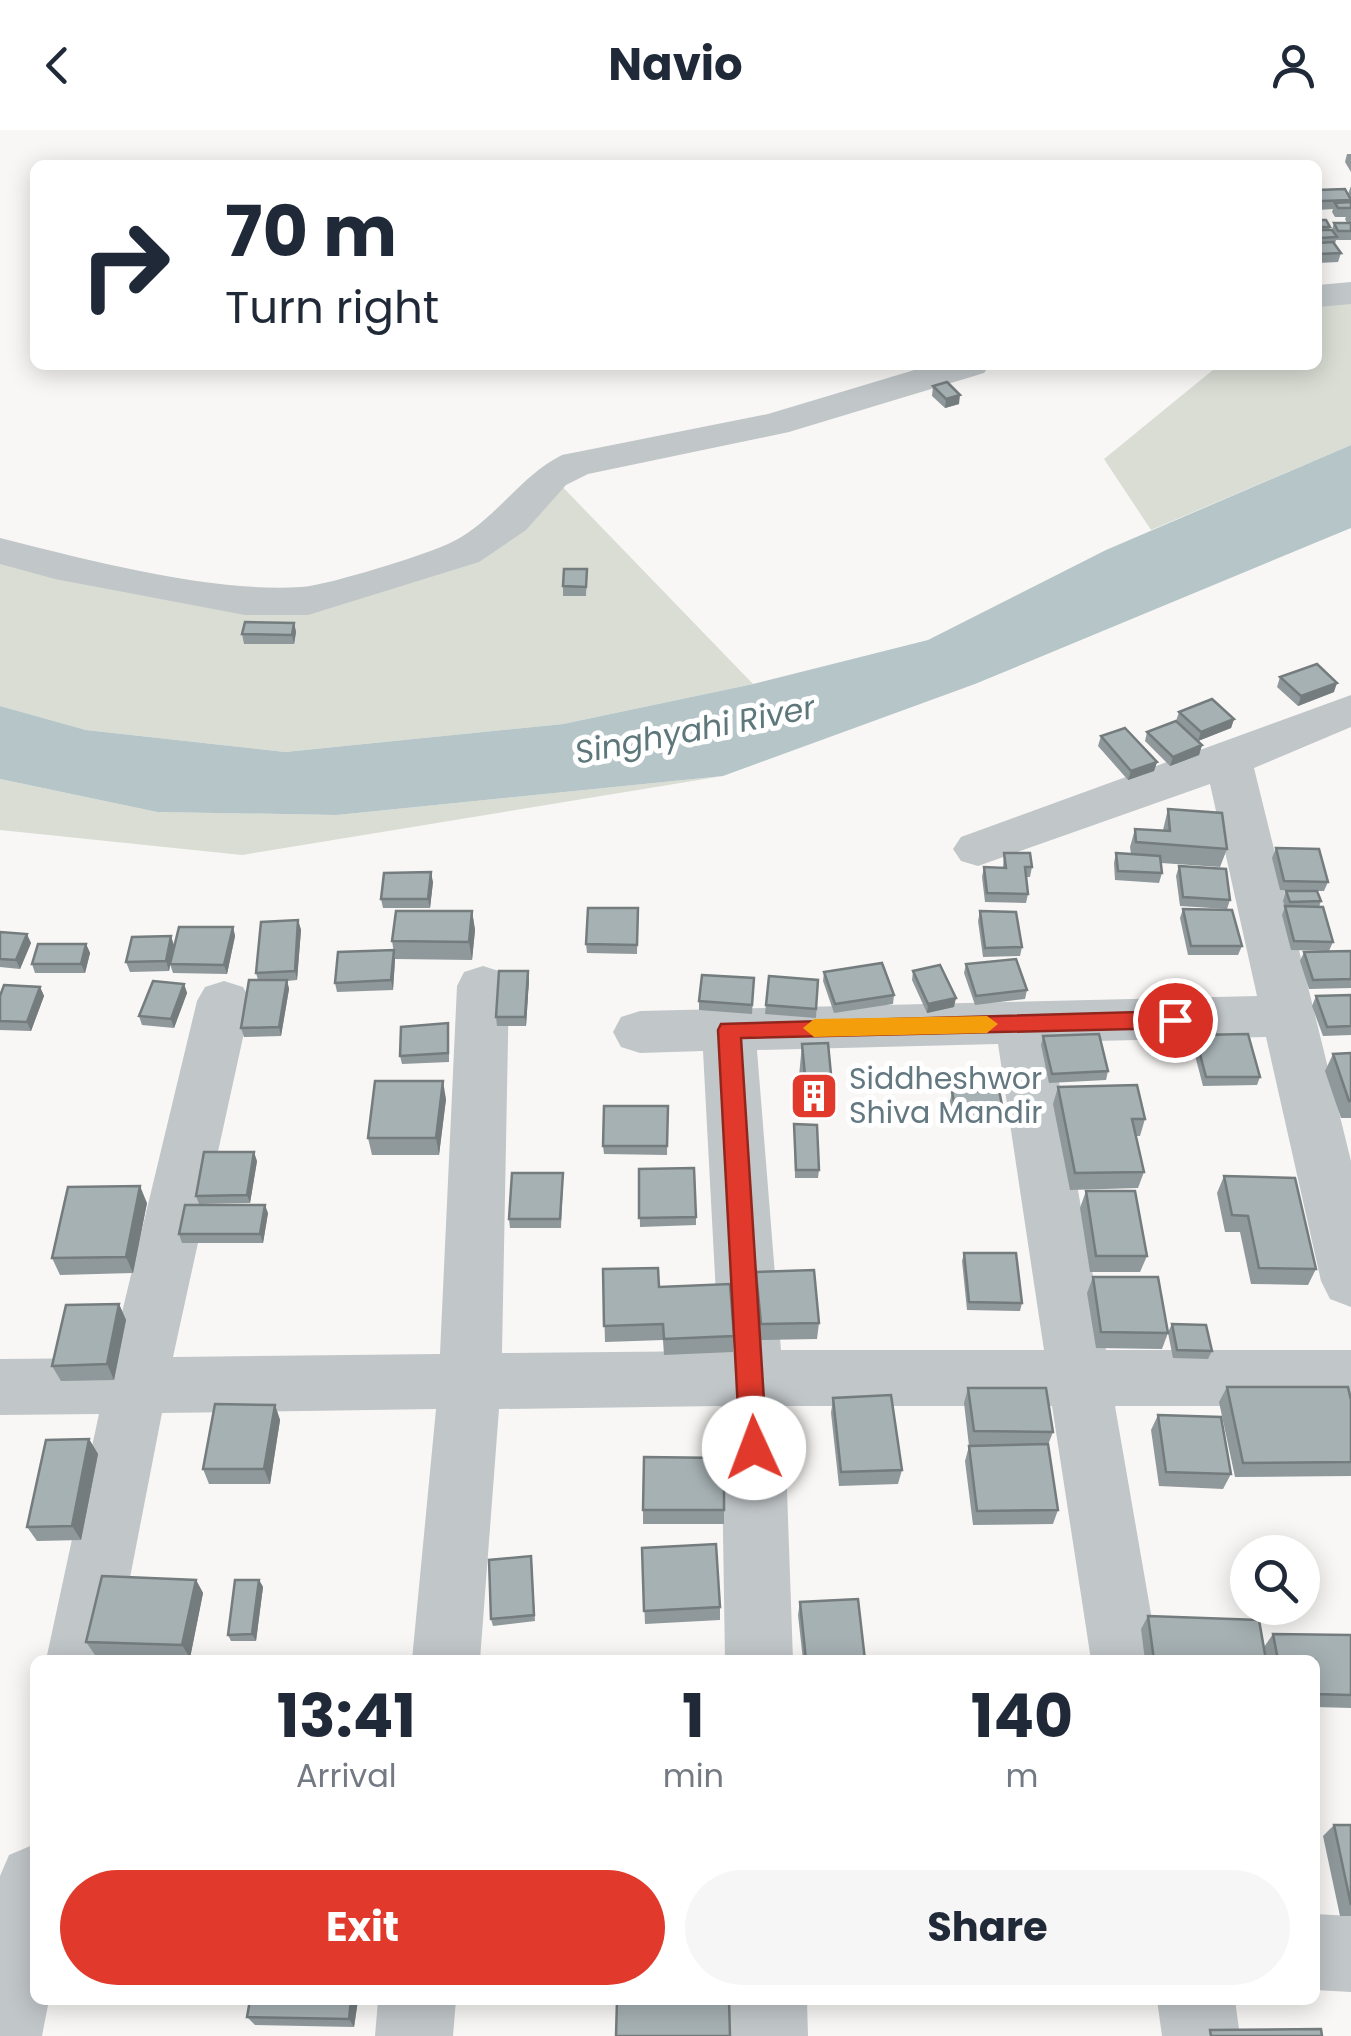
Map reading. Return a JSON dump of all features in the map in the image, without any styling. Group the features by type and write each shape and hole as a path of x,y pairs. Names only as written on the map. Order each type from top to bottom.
{"street":[{"path":"1322,296 1351,293"},
{"path":"0,550 55,566 245,601 308,601 464,553 511,520 552,476 576,464 775,424 954,370"},
{"path":"978,849 1228,760 1351,710"},
{"path":"1228,760 1351,1281"},
{"path":"446,1655 470,1381 483,986"},
{"path":"81,1655 136,1385 224,1000"},
{"path":"640,1032 1289,1016"},
{"path":"1022,1024 1124,1655"},
{"path":"729,1030 752,1378 759,1655"},
{"path":"0,1387 752,1378 1351,1378"},
{"path":"3,2036 30,1905"},
{"path":"1320,1952 1351,1954"},
{"path":"414,2036 417,2005"},
{"path":"768,2005 769,2036"},
{"path":"1197,2005 1201,2036"}],"shaded area":[{"path":"1351,293 1351,445 1151,530 1104,459 1213,370 1322,370 1322,296"},
{"path":"552,476 753,684 563,724 285,752 86,730 0,706 0,551 245,601 464,553"},
{"path":"723,776 242,855 0,830 0,779 157,812 337,815"}],"water":[{"name":"Singhyahi River","path":"1351,445 1351,528 975,684 723,776 337,815 157,812 0,779 0,706 86,730 285,752 563,724 753,684 928,640 1106,550"}],"building":[{"path":"1345,189 1351,200 1322,201 1322,190"},
{"path":"1351,202 1351,208 1338,208 1335,203"},
{"path":"1334,223 1351,223 1351,231 1338,231"},
{"path":"1322,230 1332,230 1337,237 1322,238"},
{"path":"1333,242 1341,253 1322,254 1322,243"},
{"path":"947,382 960,395 946,399 933,386"},
{"path":"564,569 587,569 586,587 563,586"},
{"path":"245,622 294,623 292,635 242,634"},
{"path":"1317,664 1337,683 1301,696 1280,677"},
{"path":"1212,699 1234,719 1201,732 1179,712"},
{"path":"1176,721 1202,745 1173,757 1147,732"},
{"path":"1125,728 1157,762 1131,771 1101,736"},
{"path":"1168,809 1222,813 1227,849 1136,842 1135,829 1170,831"},
{"path":"1276,848 1319,849 1328,882 1284,881"},
{"path":"1004,853 1030,853 1032,867 1025,867 1028,894 987,893 984,867 1006,868"},
{"path":"1116,853 1160,856 1162,873 1118,871"},
{"path":"1179,866 1226,869 1230,900 1183,897"},
{"path":"431,872 428,899 381,899 384,873"},
{"path":"1286,891 1317,891 1321,901 1290,902"},
{"path":"1285,906 1323,907 1333,942 1294,941"},
{"path":"588,908 638,908 637,945 586,944"},
{"path":"1183,909 1232,910 1242,946 1191,946"},
{"path":"396,911 472,911 469,942 392,941"},
{"path":"980,911 1016,912 1022,947 985,948"},
{"path":"298,920 295,971 256,973 261,922"},
{"path":"179,927 233,927 224,965 170,964"},
{"path":"0,932 27,934 16,960 0,959"},
{"path":"171,936 166,961 126,962 132,937"},
{"path":"38,944 86,944 81,964 32,964"},
{"path":"394,950 391,980 335,983 338,952"},
{"path":"1351,951 1351,979 1313,980 1304,952"},
{"path":"1016,959 1027,990 976,996 966,964"},
{"path":"882,963 894,995 835,1004 824,972"},
{"path":"940,965 956,998 928,1004 913,971"},
{"path":"499,971 528,971 525,1017 496,1017"},
{"path":"702,975 754,978 752,1005 699,1001"},
{"path":"769,976 818,980 816,1009 766,1005"},
{"path":"249,980 287,980 279,1027 241,1028"},
{"path":"153,981 184,984 171,1019 139,1016"},
{"path":"4,985 40,987 27,1022 0,1021"},
{"path":"1351,995 1351,1026 1327,1027 1316,996"},
{"path":"448,1023 448,1053 400,1056 401,1027"},
{"path":"1099,1034 1108,1071 1052,1074 1043,1036"},
{"path":"1248,1034 1260,1077 1206,1077 1195,1035"},
{"path":"828,1043 832,1085 806,1086 802,1044"},
{"path":"1351,1053 1351,1101 1349,1101 1333,1054"},
{"path":"375,1081 443,1081 436,1138 368,1138"},
{"path":"1137,1085 1145,1119 1132,1119 1144,1172 1075,1173 1058,1087"},
{"path":"999,1090 1003,1110 956,1111 952,1092"},
{"path":"604,1106 668,1106 667,1146 603,1146"},
{"path":"794,1124 817,1125 819,1170 796,1170"},
{"path":"204,1152 254,1152 247,1195 196,1196"},
{"path":"694,1168 696,1217 639,1218 639,1169"},
{"path":"512,1173 563,1173 560,1219 509,1219"},
{"path":"1224,1176 1295,1178 1316,1269 1259,1268 1248,1216 1232,1215"},
{"path":"140,1186 126,1257 52,1258 68,1187"},
{"path":"1086,1191 1135,1191 1147,1256 1096,1256"},
{"path":"185,1205 265,1205 260,1234 179,1234"},
{"path":"964,1253 1016,1253 1022,1303 969,1302"},
{"path":"658,1268 659,1287 730,1284 734,1336 664,1339 663,1324 604,1326 603,1269"},
{"path":"814,1270 819,1323 761,1324 756,1272"},
{"path":"1093,1277 1158,1277 1168,1333 1101,1332"},
{"path":"119,1304 107,1364 52,1366 66,1305"},
{"path":"1172,1324 1206,1325 1212,1351 1177,1350"},
{"path":"1227,1387 1348,1387 1351,1462 1243,1463"},
{"path":"968,1388 1046,1388 1053,1432 974,1431"},
{"path":"891,1395 902,1470 841,1472 833,1398"},
{"path":"215,1404 275,1405 264,1469 203,1469"},
{"path":"1158,1415 1221,1417 1231,1474 1166,1472"},
{"path":"89,1439 72,1526 27,1527 46,1440"},
{"path":"1048,1444 1058,1510 977,1511 969,1446"},
{"path":"644,1457 724,1458 724,1510 643,1510"},
{"path":"716,1544 720,1607 644,1611 642,1548"},
{"path":"531,1556 534,1615 491,1619 489,1560"},
{"path":"102,1576 196,1580 182,1645 86,1642"},
{"path":"235,1580 259,1580 252,1634 228,1635"},
{"path":"858,1599 864,1655 805,1655 800,1602"},
{"path":"1148,1616 1230,1619 1230,1625 1260,1625 1265,1655 1153,1655"},
{"path":"1273,1634 1351,1635 1351,1695 1320,1694 1320,1655 1277,1655"},
{"path":"1334,1825 1351,1825 1351,1905"},
{"path":"249,2005 350,2005 349,2019 247,2017"},
{"path":"617,2005 729,2005 730,2036 616,2036"},
{"path":"1321,2029 1322,2036 1211,2036 1210,2030"}],"slow traffic":[{"path":"814,1028 987,1024"}],"place":[{"name":"Siddheshwor Shiva Mandir","path":"814,1096"}],"route":[{"path":"754,1448 729,1030 1175,1020"}]}
